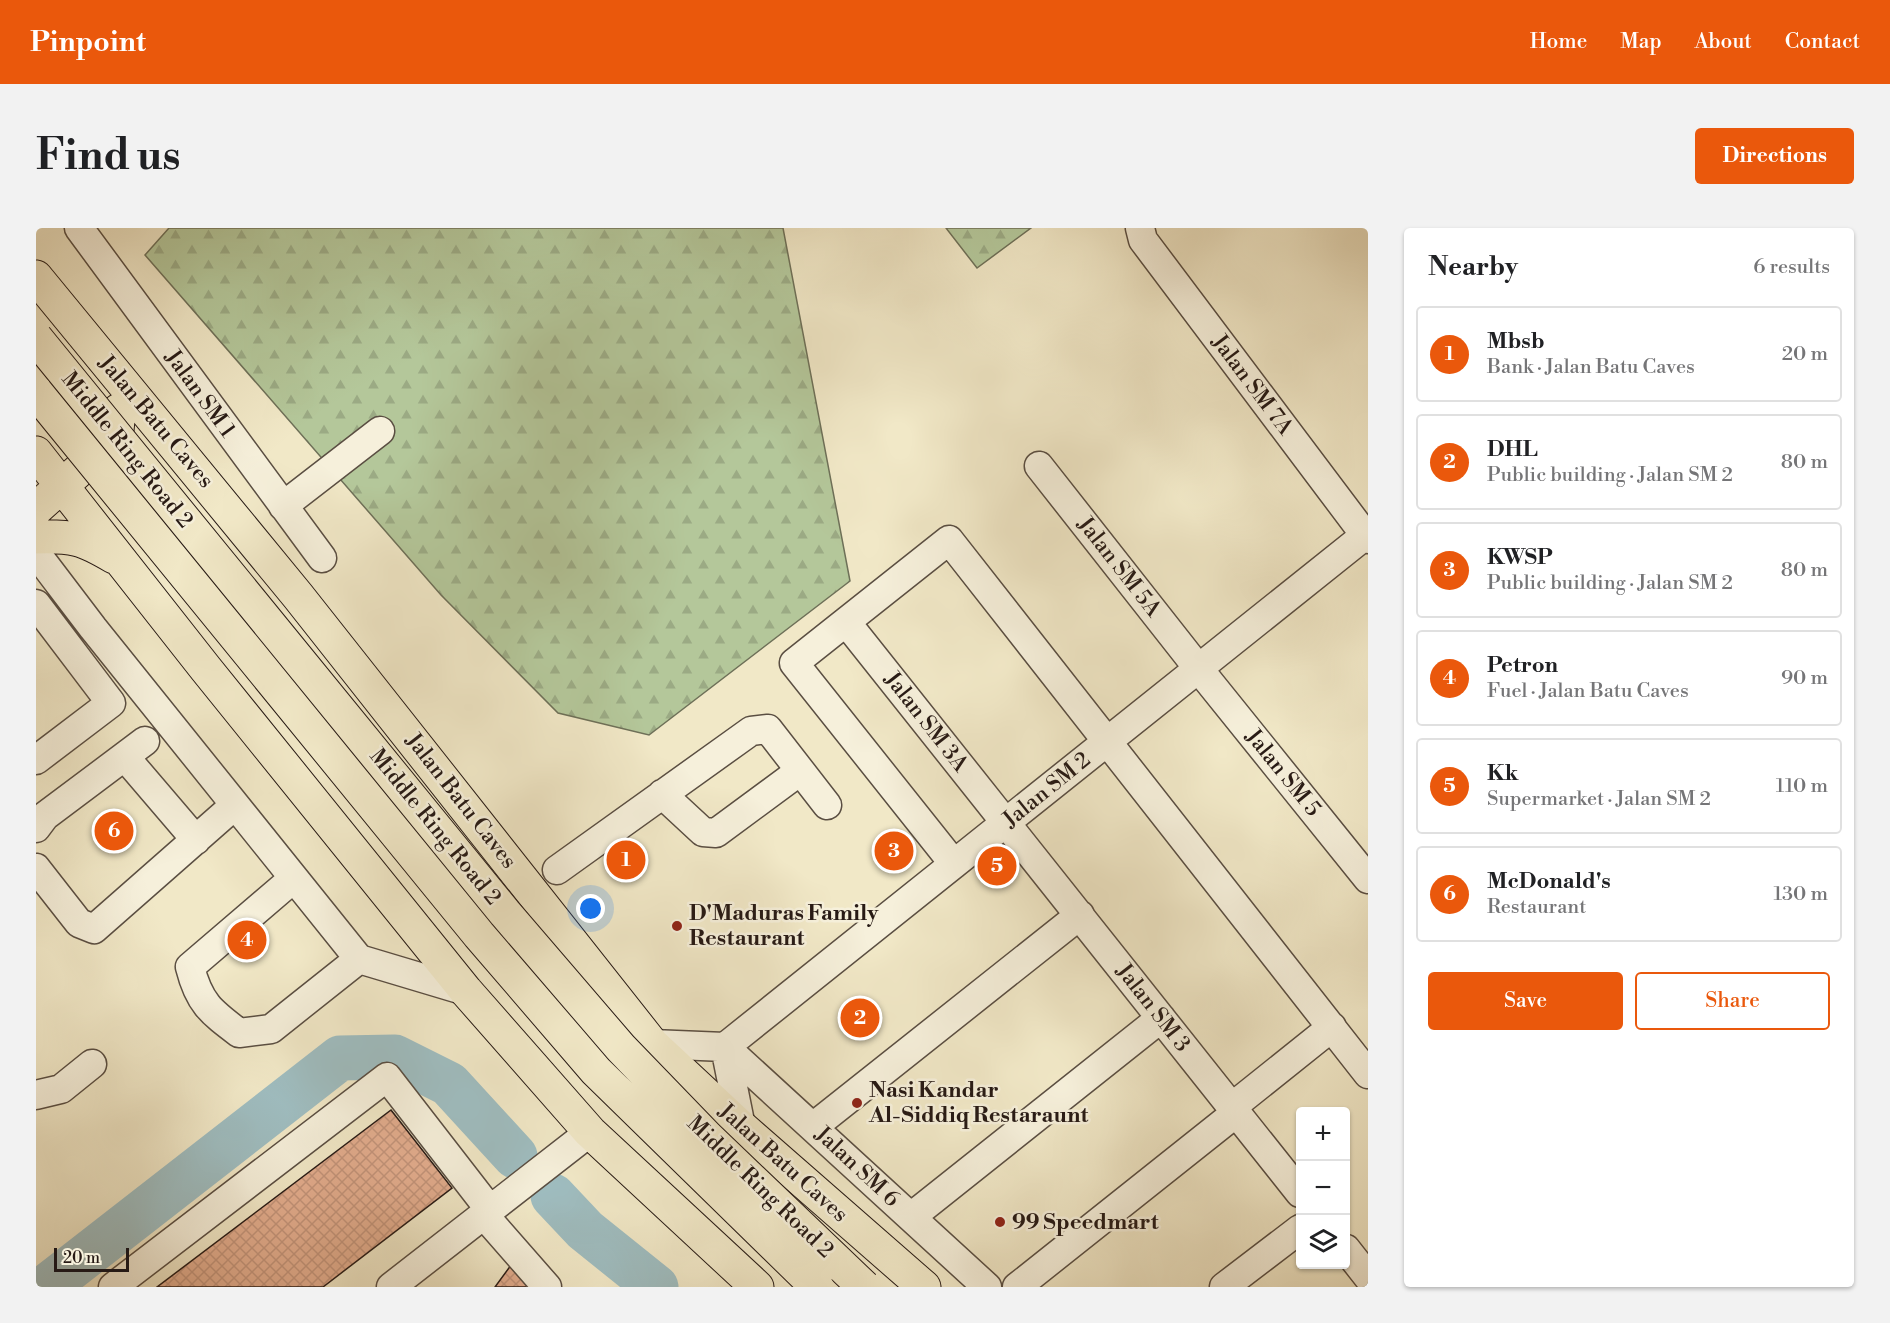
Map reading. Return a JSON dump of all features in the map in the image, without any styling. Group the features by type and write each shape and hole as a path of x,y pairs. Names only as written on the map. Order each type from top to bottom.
{"main road":[{"path":"38,280 54,322 119,410 162,439 206,483"},
{"name":"Jalan Batu Caves","path":"38,280 298,596 652,1044 741,1127 924,1287"},
{"name":"Middle Ring Road 2","path":"36,338 497,904 621,1048 707,1137 864,1287"},
{"name":"Middle Ring Road 2","path":"36,392 479,934 596,1071 817,1287"},
{"path":"119,410 99,410 36,453 206,669 466,991 590,1132 757,1287"},
{"path":"36,509 105,447 117,430 119,410"},
{"path":"36,537 62,536 87,541 120,561"},
{"path":"206,669 196,646 196,621 206,599 216,589 238,577 265,576 282,583 298,596"}],"street":[{"name":"Jalan SM 1","path":"79,228 322,558"},
{"name":"Jalan SM 7A","path":"1140,228 1143,240 1367,536"},
{"path":"283,506 380,430"},
{"name":"Jalan SM 5A","path":"1039,466 1198,668"},
{"name":"Jalan SM 2","path":"725,1047 1198,668 1367,536"},
{"path":"954,864 794,663 949,540 1368,1074"},
{"path":"36,553 93,628 359,959 466,991"},
{"path":"36,604 111,703 36,760"},
{"name":"Jalan SM 3A","path":"846,622 1006,823"},
{"path":"68,646 93,628"},
{"name":"Jalan SM 5","path":"1198,668 1368,879"},
{"path":"556,870 751,731 768,729 827,805"},
{"path":"36,828 45,816 135,749 195,840"},
{"path":"662,794 703,832 716,833 800,771"},
{"path":"36,868 79,923 94,929 235,805"},
{"name":"Jalan SM 3","path":"1006,823 1296,1188"},
{"path":"294,878 190,967 195,984 210,1011 239,1034 271,1029 359,959"},
{"path":"813,1127 1080,915"},
{"path":"911,1217 1161,1018"},
{"path":"1017,1287 1332,1028"},
{"path":"652,1044 725,1047 741,1127"},
{"name":"Jalan SM 6","path":"725,1047 987,1287"},
{"path":"36,1095 61,1089 92,1064"},
{"path":"113,1287 387,1077 487,1213 547,1287"},
{"path":"391,1287 590,1132"},
{"path":"1224,1287 1296,1232"},
{"path":"1350,1254 1367,1275"}],"green space":[{"path":"169,228 783,228 850,581 649,735 558,713 441,595 145,255"},
{"path":"946,228 1031,228 977,268"}],"building":[{"path":"391,1110 452,1188 323,1287 157,1287"},
{"path":"514,1261 535,1287 495,1287"}],"waterway":[{"path":"46,1287 340,1058 395,1057 449,1084 515,1156"},
{"path":"553,1196 585,1230 656,1287"}],"place":[{"name":"McDonald's","path":"114,831"},
{"name":"KWSP","path":"894,851"},
{"name":"Mbsb","path":"626,860"},
{"name":"Kk","path":"997,866"},
{"name":"D'Maduras Family Restaurant","path":"677,926"},
{"name":"Petron","path":"247,940"},
{"name":"DHL","path":"860,1018"},
{"name":"Nasi Kandar Al-Siddiq Restaraunt","path":"857,1103"},
{"name":"99 Speedmart","path":"1000,1222"}]}
